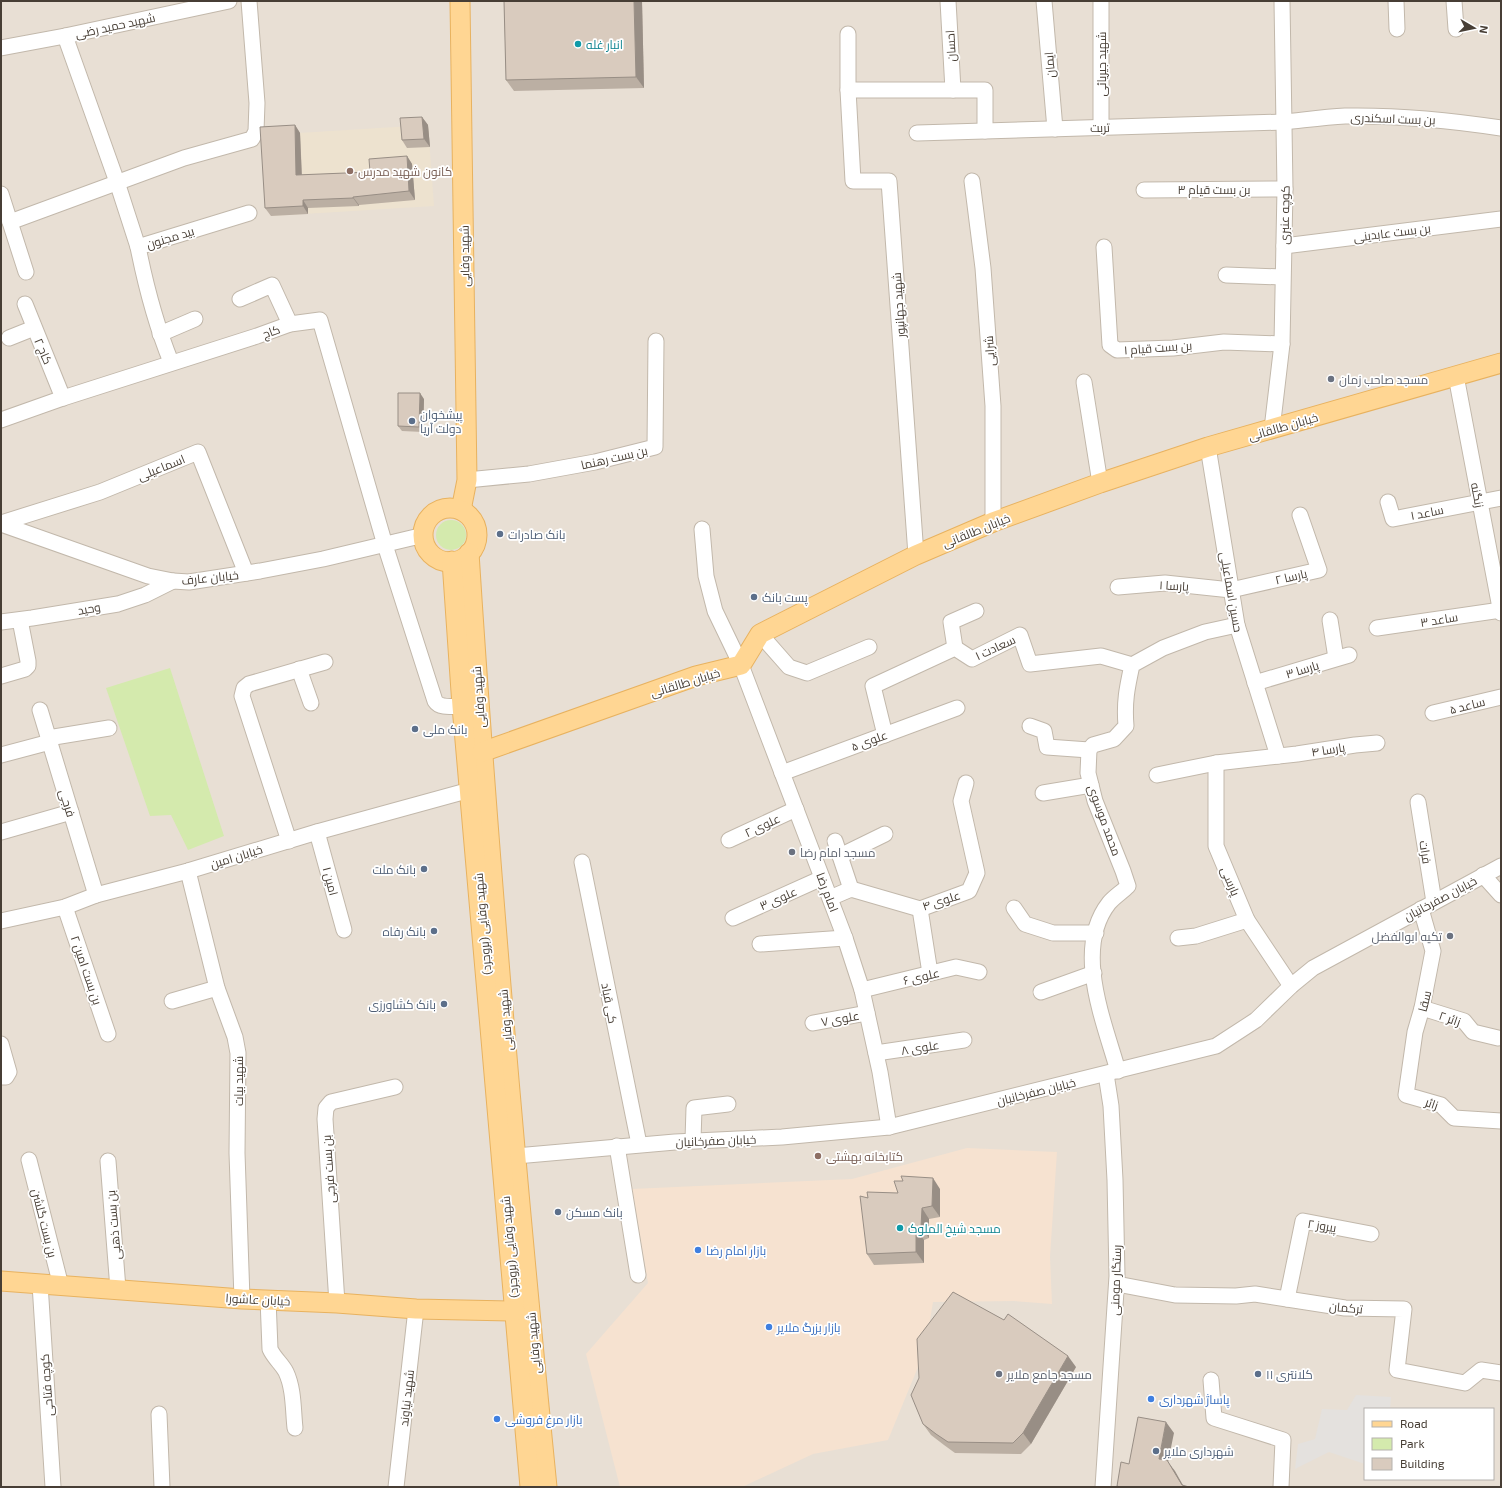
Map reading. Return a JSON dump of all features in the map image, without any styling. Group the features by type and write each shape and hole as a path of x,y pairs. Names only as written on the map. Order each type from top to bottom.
{"main road":[{"name":"شهید وفایی","path":"460,1 468,480 461,510"},
{"name":"خیابان طالقانی","path":"760,634 916,555 993,522 1100,483 1208,447 1501,363"},
{"path":"448,508 461,510 472,518 476,526 476,544 465,557 457,561 440,559 432,554 427,547 424,530 427,522 432,515 440,510 448,508"},
{"name":"شهید وفایی","path":"469,553 482,752 516,1156 547,1487"},
{"name":"شهید وفایی (بروجرد)","path":"452,561 462,706 515,1312"},
{"path":"741,666 760,634"},
{"name":"خیابان طالقانی","path":"482,752 696,676 741,666"},
{"name":"خیابان عاشورا","path":"1,1281 242,1299 268,1299 416,1309 515,1312"},
{"name":"شهید وفایی","path":"515,1312 530,1487"}],"street":[{"name":"شهید حمید رضی","path":"1,48 229,1"},
{"path":"10,222 184,158 252,139 256,131 257,103 249,1"},
{"name":"احسان","path":"948,1 953,90"},
{"name":"ایمان","path":"1044,1 1055,129"},
{"name":"شهید جیریائی","path":"1101,1 1101,127"},
{"name":"کوچه عنبری","path":"1272,429 1282,344 1282,277 1285,189 1282,1"},
{"path":"1396,1 1397,29"},
{"path":"1454,1 1456,29"},
{"name":"شهید جهانپور","path":"848,34 848,90 853,181 889,181 916,555"},
{"path":"65,36 117,182 138,247"},
{"path":"848,90 985,90 985,131"},
{"name":"بن بست اسکندری","path":"1284,122 1344,116 1396,117 1445,120 1501,128"},
{"name":"تربت","path":"917,133 1284,122"},
{"name":"شرایی","path":"972,181 983,268 993,406 993,522"},
{"name":"بن بست قیام ۳","path":"1144,190 1285,189"},
{"path":"1,194 26,272"},
{"name":"بید مجنون","path":"171,362 160,334 143,273 138,247 249,213"},
{"name":"بن بست عابدینی","path":"1284,246 1501,219"},
{"name":"بن بست قیام ۱","path":"1104,247 1110,345 1117,350 1173,348 1224,342 1282,344"},
{"path":"1226,275 1282,277"},
{"path":"240,299 272,285 290,324"},
{"name":"کاج ۲","path":"25,304 64,398"},
{"path":"160,334 194,319"},
{"name":"کاج","path":"1,420 171,362 212,351 290,324 320,320 385,545"},
{"path":"9,338 34,328"},
{"name":"بن بست رهنما","path":"468,480 529,474 595,462 655,447 656,341"},
{"name":"زنگنه","path":"1456,376 1501,611"},
{"path":"1084,382 1100,483"},
{"name":"حسین اسماعیلی","path":"1208,447 1236,625 1278,756"},
{"name":"اسماعیلی","path":"1,523 100,492 198,452 246,573"},
{"path":"1480,502 1501,498"},
{"name":"ساعد ۱","path":"1388,502 1393,519 1480,502"},
{"name":"پارسا ۲","path":"1231,590 1319,570 1300,515"},
{"name":"خیابان عارف","path":"1,523 148,576 173,581 205,580 246,573 323,559 424,536"},
{"name":"امام رضا","path":"702,529 706,576 715,611 741,666 845,938 862,990 876,1053 889,1127"},
{"path":"385,545 435,701 437,704 442,706 462,706"},
{"name":"وحید","path":"1,622 118,604 145,595 173,581"},
{"name":"پارسا ۱","path":"1118,587 1164,583 1231,590"},
{"path":"955,648 951,622 976,611"},
{"name":"ساعد ۳","path":"1377,628 1501,611"},
{"path":"1,676 25,669 28,666 20,620"},
{"name":"پارسا ۳","path":"1255,683 1343,657 1330,620"},
{"path":"1030,726 1044,731 1047,747 1089,750 1093,745 1114,739 1126,726 1124,710 1125,694 1132,665 1163,648 1205,632 1236,625"},
{"path":"760,634 789,667 807,673 869,647"},
{"name":"سعادت ۱","path":"885,735 874,686 955,648 972,659 1020,635 1030,664 1101,656 1132,665"},
{"path":"289,840 242,696 244,688 249,684 324,662"},
{"path":"298,669 311,703"},
{"name":"ساعد ۵","path":"1433,713 1501,697"},
{"name":"علوی ۵","path":"782,773 957,708"},
{"name":"فرجی","path":"40,710 96,896"},
{"path":"1,755 49,740 109,728"},
{"name":"پارسا ۴","path":"1157,775 1216,763 1377,743"},
{"name":"محمد موسوی","path":"1089,750 1088,773 1095,801 1128,886 1110,902 1099,921 1092,947 1095,989 1112,1072"},
{"name":"پارسی","path":"1216,763 1216,846 1247,920 1291,986"},
{"name":"علوی ۴","path":"851,889 920,909 969,891 977,873 962,801 966,784"},
{"path":"1043,793 1091,785"},
{"name":"خیابان امین","path":"1,922 65,907 96,896 188,871 289,840 470,790"},
{"name":"فرات","path":"1418,802 1428,905"},
{"name":"علوی ۲","path":"729,840 796,809"},
{"path":"1,832 71,812"},
{"name":"امین ۱","path":"317,832 344,930"},
{"path":"840,856 885,834"},
{"path":"830,898 851,889 835,840"},
{"name":"کی قباد","path":"582,862 639,1144"},
{"name":"خیابان صفرخانیان","path":"516,1156 639,1144 693,1140 782,1137 889,1127 1216,1046 1256,1020 1291,986 1313,968 1501,866"},
{"name":"شهید بیات","path":"188,871 217,988 235,1037 238,1053 237,1153 242,1299"},
{"path":"1483,875 1501,895"},
{"name":"علوی ۳","path":"733,918 822,878"},
{"name":"سقا","path":"1406,1095 1415,1032 1422,1008 1434,951 1428,905"},
{"name":"بن بست امین ۲","path":"65,907 108,1034"},
{"path":"1014,908 1025,924 1053,933 1096,933"},
{"path":"920,909 930,974"},
{"path":"1178,938 1196,936 1247,920"},
{"path":"760,944 845,938"},
{"name":"علوی ۶","path":"862,990 956,967 979,972"},
{"path":"1041,992 1094,973"},
{"path":"172,1000 217,988"},
{"name":"زائر ۲","path":"1422,1008 1464,1021 1473,1032 1498,1038"},
{"name":"علوی ۷","path":"813,1022 867,1013"},
{"name":"علوی ۸","path":"876,1053 964,1040"},
{"path":"1,1044 9,1072 6,1077 1,1077"},
{"name":"رستگار مومنی","path":"1102,1487 1117,1284 1115,1180 1111,1106 1112,1072"},
{"name":"بن بست فرجی","path":"337,1303 325,1119 326,1108 331,1102 395,1087"},
{"name":"زائر","path":"1406,1095 1441,1105 1454,1118 1501,1121"},
{"path":"693,1140 694,1108 728,1104"},
{"path":"617,1146 638,1275"},
{"name":"بن بست گلشن","path":"29,1160 61,1286"},
{"name":"بن بست ذهبی","path":"108,1161 118,1289"},
{"name":"پیروز ۲","path":"1287,1299 1302,1221 1371,1234"},
{"name":"کوچه فتاحی","path":"40,1284 53,1487"},
{"name":"ترکمان","path":"1117,1284 1175,1295 1236,1296 1255,1294 1345,1308 1404,1309 1397,1370 1465,1383 1481,1370 1501,1373"},
{"path":"268,1299 270,1349 272,1356 286,1371 291,1385 295,1428"},
{"name":"شهید نیاوند","path":"396,1487 416,1309"},
{"path":"1210,1380 1214,1418 1283,1440 1281,1487"},
{"path":"159,1414 162,1487"}],"shaded area":[{"path":"1,1 1501,1 1501,1487 1,1487"},
{"name":"کانون شهید مدرس","path":"428,125 434,206 271,216 266,135"},
{"name":"بازار بزرگ ملایر","path":"967,1148 1057,1152 1050,1257 1052,1304 1014,1301 933,1302 925,1350 888,1440 813,1454 742,1487 620,1487 586,1354 648,1283 632,1189 852,1179"},
{"path":"1356,1395 1391,1397 1390,1408 1364,1408 1364,1464 1329,1452 1295,1469 1298,1444 1315,1439 1322,1409 1347,1410"}],"green space":[{"path":"451,520 461,525 466,535 461,545 451,550 441,545 436,535 441,525"},
{"path":"170,668 224,836 188,850 171,815 150,816 106,688"}],"building":[{"name":"انبار غله","path":"504,1 634,1 636,77 506,80"},
{"path":"422,117 424,139 402,140 400,118"},
{"path":"295,125 296,175 370,172 369,159 407,156 409,191 353,198 303,200 303,206 265,208 260,127"},
{"path":"398,393 420,393 419,427 398,426"},
{"name":"مسجد شیخ الملوک","path":"901,1176 933,1178 932,1206 922,1208 921,1227 916,1229 916,1252 867,1254 860,1196 868,1198 867,1192 898,1193 894,1181 903,1181"},
{"name":"مسجد جامع ملایر","path":"953,1292 1004,1320 1008,1314 1068,1356 1023,1433 1013,1443 948,1442 923,1424 911,1395 919,1378 917,1339"},
{"name":"شهرداری ملایر","path":"1138,1417 1166,1422 1159,1459 1167,1460 1182,1485 1189,1487 1117,1486 1121,1462 1129,1464"}],"place":[{"name":"انبار غله","path":"578,44"},
{"name":"کانون شهید مدرس","path":"350,171"},
{"name":"مسجد صاحب زمان","path":"1331,379"},
{"name":"پیشخوان دولت آریا","path":"412,421"},
{"name":"بانک صادرات","path":"500,534"},
{"name":"پست بانک","path":"754,597"},
{"name":"بانک ملی","path":"415,729"},
{"name":"مسجد امام رضا","path":"792,852"},
{"name":"بانک ملت","path":"424,869"},
{"name":"بانک رفاه","path":"434,931"},
{"name":"تکیه ابوالفضل","path":"1450,936"},
{"name":"بانک کشاورزی","path":"444,1004"},
{"name":"کتابخانه بهشتی","path":"818,1156"},
{"name":"بانک مسکن","path":"558,1212"},
{"name":"مسجد شیخ الملوک","path":"900,1228"},
{"name":"بازار امام رضا","path":"698,1250"},
{"name":"بازار بزرگ ملایر","path":"769,1327"},
{"name":"مسجد جامع ملایر","path":"999,1374"},
{"name":"کلانتری ۱۱","path":"1258,1374"},
{"name":"پاساژ شهرداری","path":"1151,1399"},
{"name":"بازار مرغ فروشی","path":"497,1419"},
{"name":"شهرداری ملایر","path":"1156,1451"}]}
